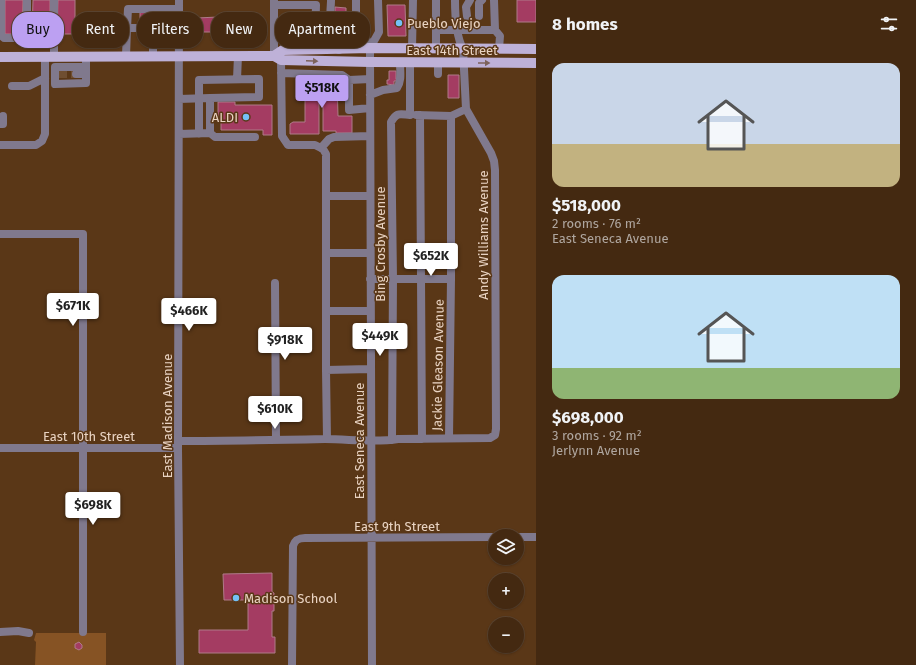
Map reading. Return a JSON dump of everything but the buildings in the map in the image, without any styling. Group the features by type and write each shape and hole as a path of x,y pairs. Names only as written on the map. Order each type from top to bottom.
{"main road":[{"name":"East 14th Street","path":"277,58 283,50 316,50 328,48"},
{"name":"East 14th Street","path":"370,48 536,49"},
{"name":"East 14th Street","path":"0,56 50,56 86,66 126,56 238,56 405,63 536,63"}],"street":[{"path":"1,0 1,34 4,38 22,38 27,34 27,0"},
{"path":"0,145 36,145 42,141 45,134 45,76 50,56 54,0"},
{"name":"East Madison Avenue","path":"179,0 179,9"},
{"path":"331,0 331,12"},
{"path":"356,0 356,12"},
{"path":"370,48 378,32 378,0"},
{"path":"412,49 413,0"},
{"path":"436,0 436,49"},
{"name":"Andy Williams Avenue","path":"454,0 459,42 463,49 466,109 491,153 495,170 496,429"},
{"path":"467,23 466,7 470,0"},
{"path":"479,22 479,3 482,0"},
{"path":"488,0 494,3 495,30"},
{"path":"316,12 316,5 274,2 274,38 281,73 282,136 288,145 315,145 323,149 326,154 327,439"},
{"path":"128,12 128,9 179,9"},
{"path":"436,30 458,30 467,23 479,22 495,30 500,36 499,49"},
{"path":"126,48 126,56"},
{"path":"153,48 153,56"},
{"name":"East Madison Avenue","path":"179,48 178,444 180,665"},
{"name":"East Seneca Avenue","path":"370,48 372,78 370,95 370,440 372,665"},
{"path":"237,79 238,56"},
{"path":"370,95 380,89 397,88 405,63"},
{"path":"405,63 410,115 451,116 466,109"},
{"path":"438,63 438,74"},
{"path":"76,74 86,66"},
{"path":"86,66 86,84 55,84 57,74 55,67 86,66"},
{"path":"281,73 342,75 349,80 372,78"},
{"path":"12,86 29,86 45,76 57,74"},
{"path":"179,99 199,98 259,97 259,80 199,80 199,98 199,134"},
{"path":"349,80 349,110 370,108"},
{"path":"210,98 210,134"},
{"name":"Bing Crosby Avenue","path":"392,440 391,122 394,116 398,114 410,115"},
{"path":"420,115 422,439"},
{"path":"0,124 3,124 3,116"},
{"name":"Jackie Gleason Avenue","path":"449,438 451,116"},
{"path":"179,134 210,134 214,137 255,137"},
{"path":"321,148 329,138 370,136"},
{"path":"326,196 370,196"},
{"path":"0,234 83,234 84,632"},
{"path":"326,253 370,253"},
{"path":"370,279 451,279"},
{"path":"275,283 276,440"},
{"path":"326,312 370,311"},
{"path":"326,370 370,369"},
{"name":"East 10th Street","path":"0,448 83,448 276,440 490,438 495,436 496,429"},
{"name":"East 9th Street","path":"292,665 293,546 295,541 300,538 488,537"},
{"path":"524,537 536,537"},
{"path":"0,632 18,631 29,633"}],"shaded area":[{"path":"36,633 106,633 106,665 35,665 36,642 34,640"}],"tunnel":[{"path":"59,74 76,74"}],"place":[{"name":"Pueblo Viejo","path":"399,23"},
{"name":"ALDI","path":"246,117"},
{"name":"Madison School","path":"236,598"}]}
